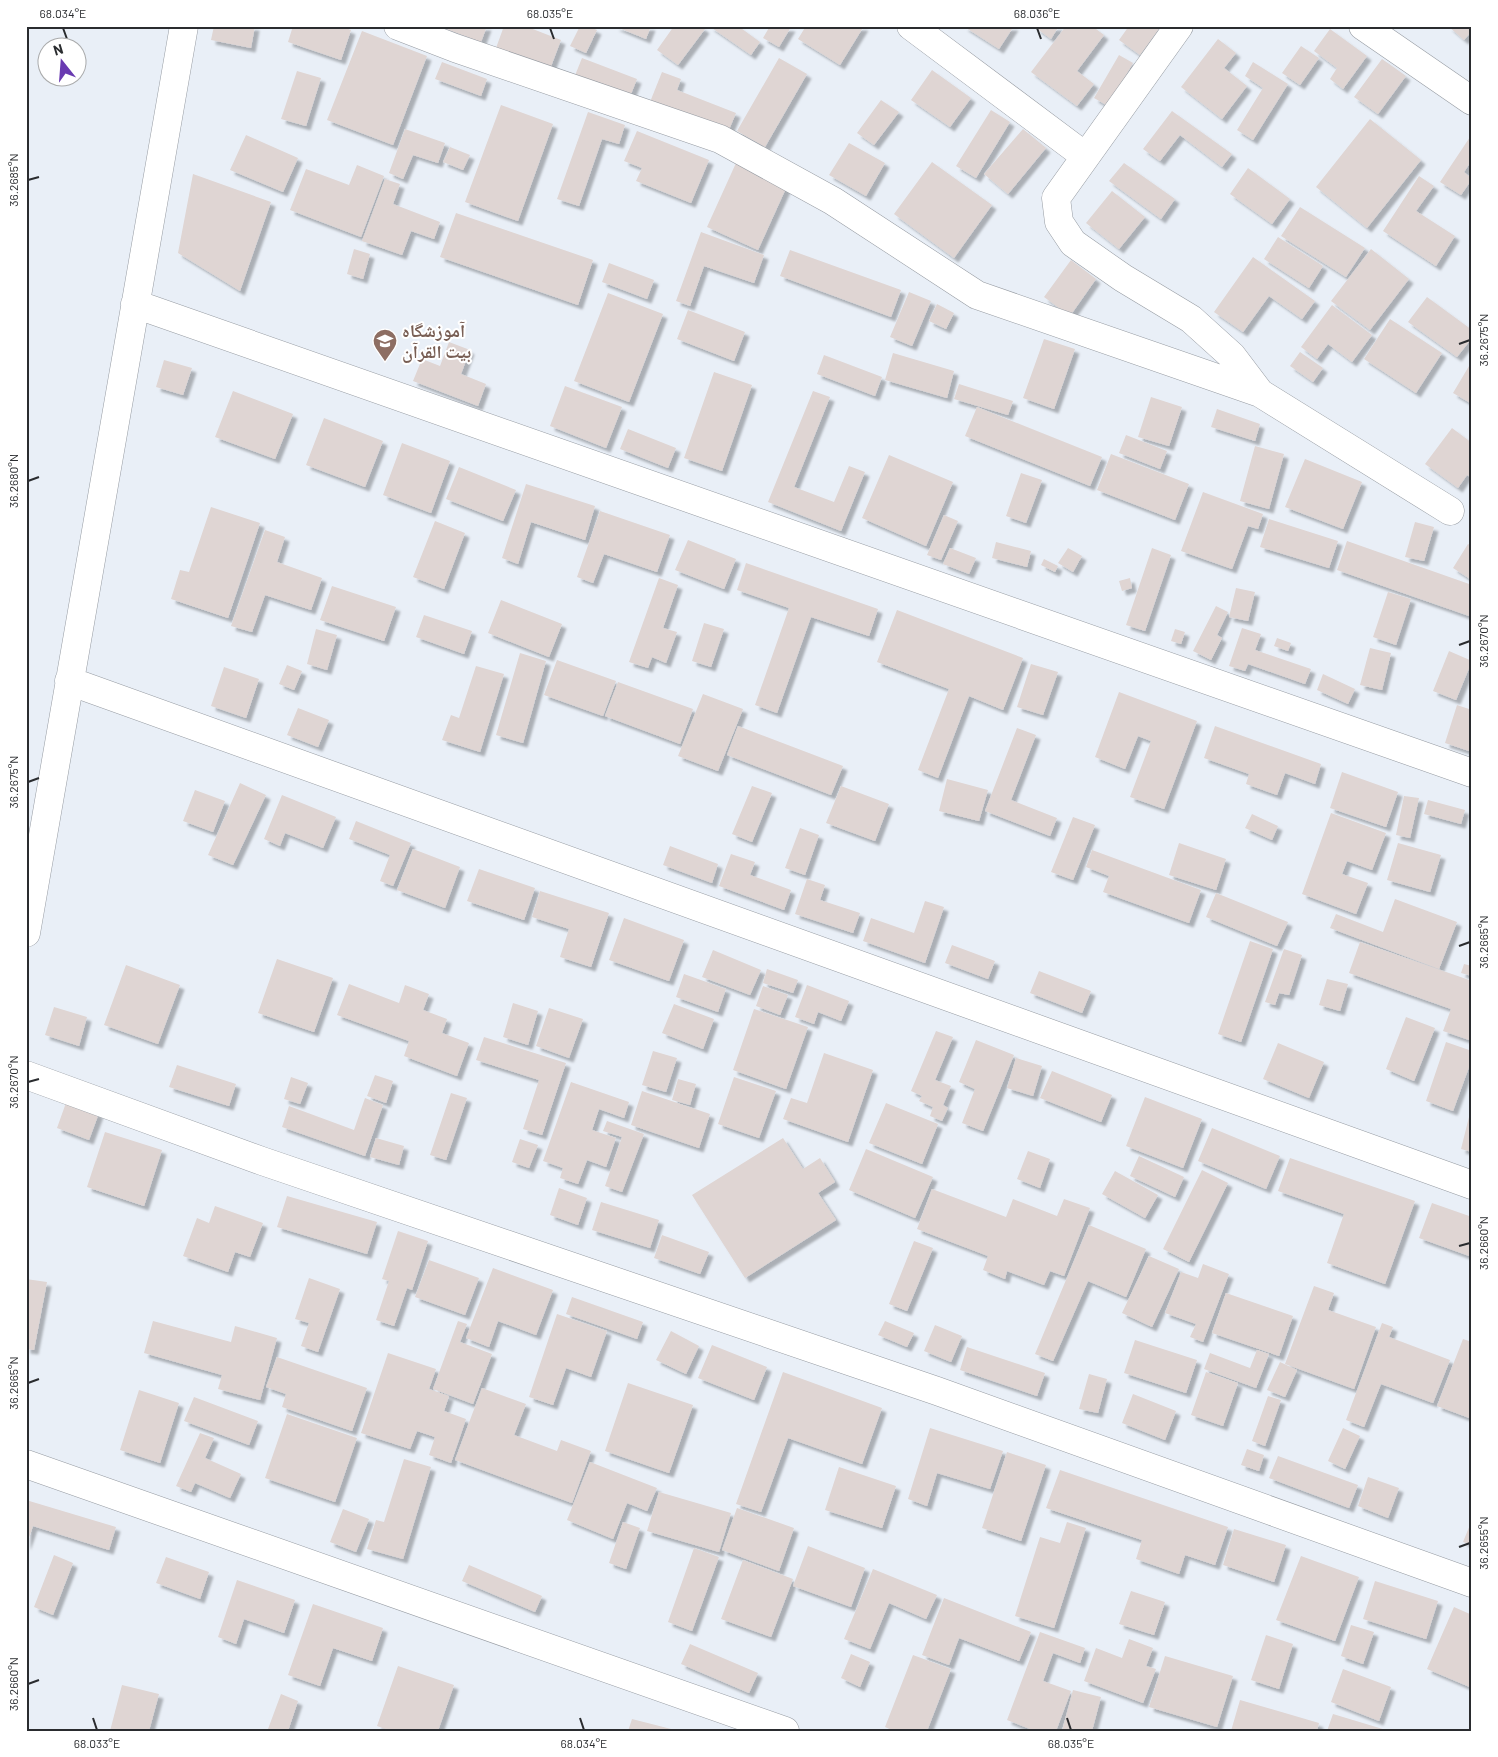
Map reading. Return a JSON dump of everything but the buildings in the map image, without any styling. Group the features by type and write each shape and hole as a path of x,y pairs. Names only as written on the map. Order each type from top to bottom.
{"street":[{"path":"26,933 184,26"},
{"path":"398,26 455,48 720,139 834,201 976,295 1260,393 1450,511"},
{"path":"911,26 1085,156"},
{"path":"1180,26 1056,198 1058,222 1073,243 1123,278 1191,319 1232,356 1260,393"},
{"path":"1363,26 1472,101"},
{"path":"135,304 1472,773"},
{"path":"69,681 1472,1185"},
{"path":"26,1075 262,1161 937,1391 1472,1583"},
{"path":"26,1464 785,1731"}],"place":[{"name":"آموزشگاه بیت القرآن","path":"385,362"}]}
